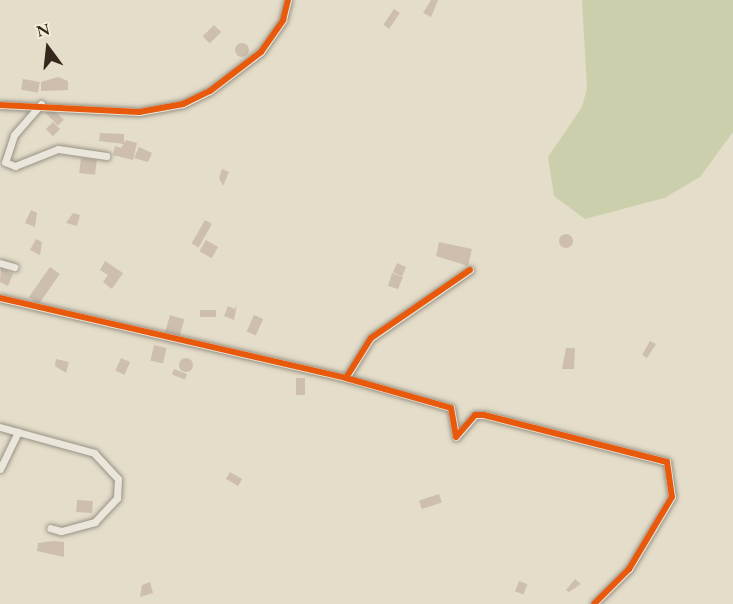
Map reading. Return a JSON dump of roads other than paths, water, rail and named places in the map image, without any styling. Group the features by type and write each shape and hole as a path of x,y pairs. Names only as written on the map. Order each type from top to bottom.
{"street":[{"path":"0,105 41,104 139,112 192,100 269,44 288,0"},
{"path":"41,104 14,135 5,162 15,166 58,149 106,156"},
{"path":"0,262 14,267"},
{"path":"346,378 371,338 470,270"},
{"path":"0,298 346,378 451,408 456,437 475,415 484,414 667,462 672,497 628,569 594,604"},
{"path":"0,427 94,453 118,479 117,498 94,522 61,531 50,528"},
{"path":"0,469 18,432"}]}
